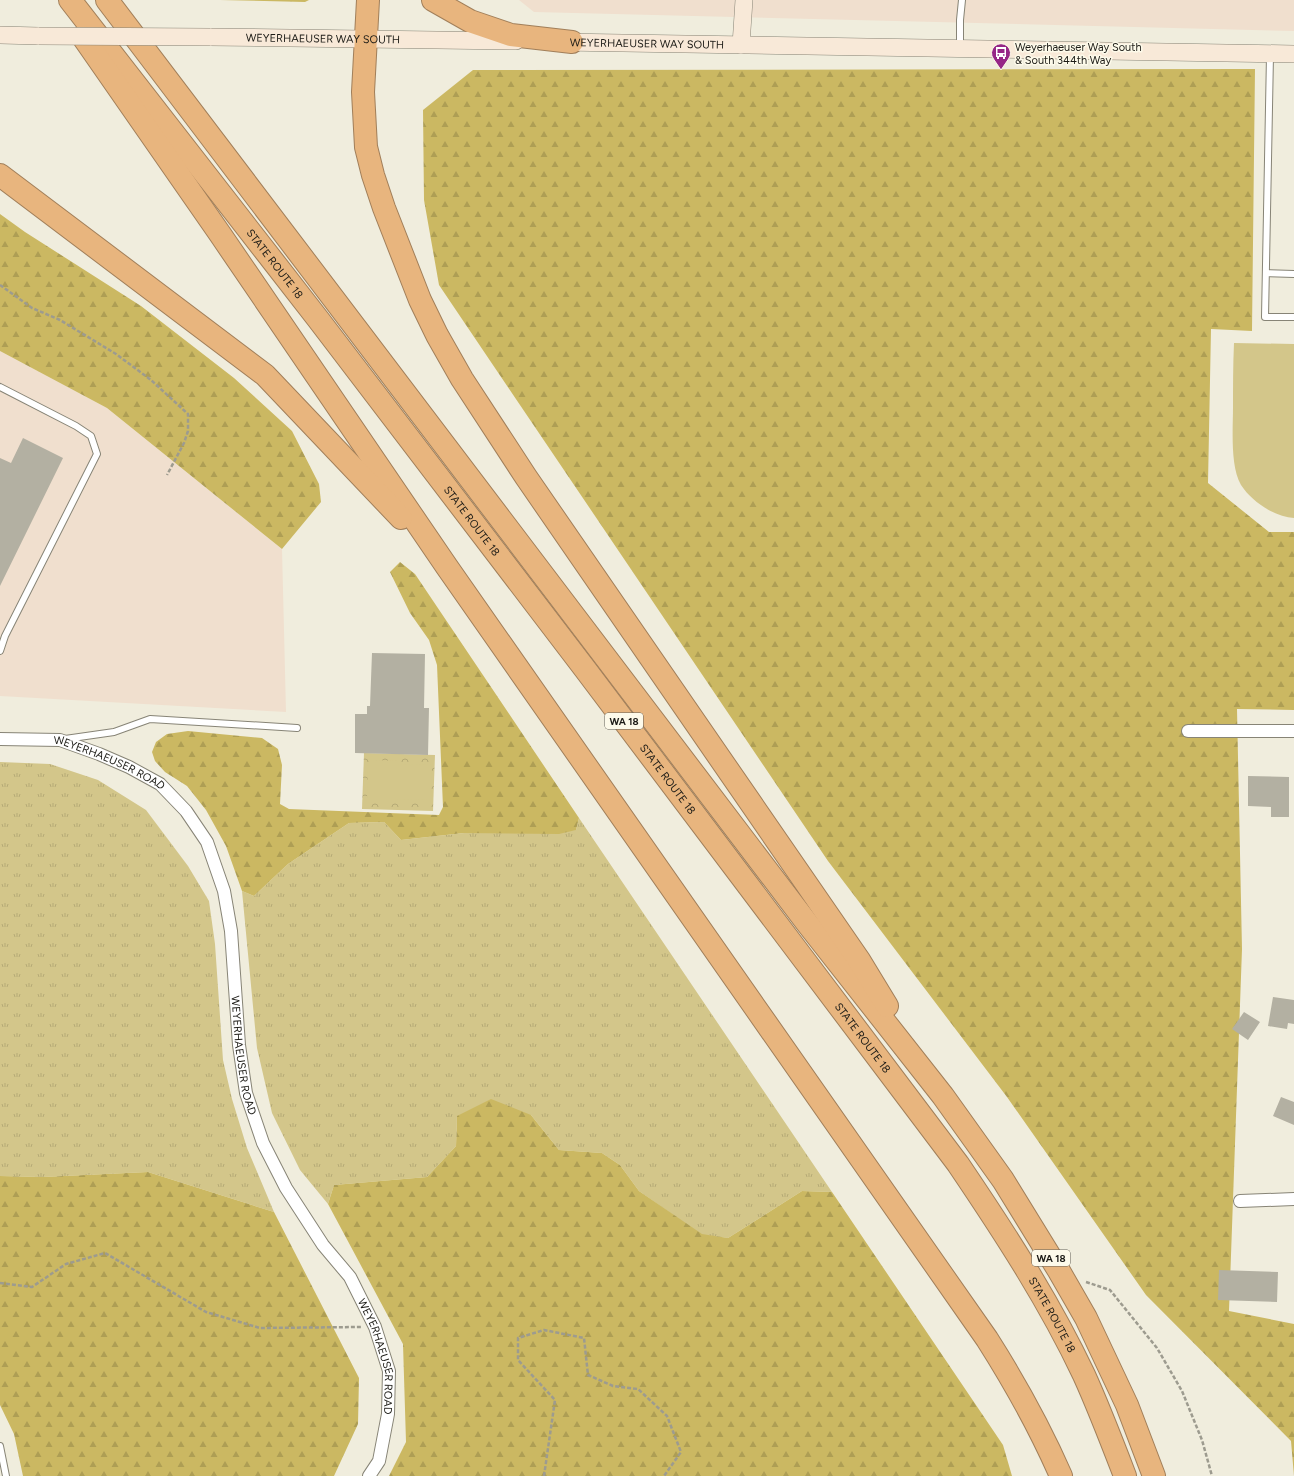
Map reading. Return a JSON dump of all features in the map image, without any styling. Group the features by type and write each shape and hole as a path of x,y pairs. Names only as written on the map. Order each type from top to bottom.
{"highway":[{"path":"58,0 104,69 220,234 447,567 987,1339 1008,1372 1030,1412 1061,1476"},
{"name":"STATE ROUTE 18","path":"70,0 361,375 958,1164 1010,1241 1050,1310 1084,1374 1110,1435 1125,1476"},
{"name":"WA 18","path":"107,0 807,923 943,1096 1003,1180 1060,1272 1086,1318 1112,1371 1139,1433 1154,1476"},
{"path":"368,0 363,92 366,147 373,175 384,208 420,300 437,335 466,386 526,477 859,960 943,1096"},
{"path":"433,0 470,21 511,36 572,42"},
{"path":"0,175 265,375 447,567"},
{"path":"1139,1433 1160,1476"}],"street":[{"path":"741,45 744,0"},
{"name":"WEYERHAEUSER WAY SOUTH","path":"0,35 572,42 1294,54"},
{"path":"1188,731 1294,731"},
{"name":"WEYERHAEUSER ROAD","path":"0,739 60,740 129,767 160,784 186,811 207,842 224,891 230,924 238,1045 246,1093 263,1143 286,1188 319,1239 350,1277 375,1327 389,1371 388,1414 379,1461 369,1476"},
{"path":"1240,1201 1294,1200"}],"lane":[{"path":"960,48 962,0"},
{"path":"1270,53 1265,317 1294,317"},
{"path":"1266,273 1294,274"},
{"path":"0,387 76,426 91,436 97,454 6,636 0,651"},
{"path":"60,740 114,732 150,719 297,728"},
{"path":"0,1446 6,1476"}],"path":[{"path":"0,285 32,308 60,320 116,354 151,380 188,414 188,431 184,443 167,475"},
{"path":"0,1283 32,1287 66,1264 105,1253 206,1312 260,1328 375,1327"},
{"path":"1060,1272 1110,1290 1156,1348 1182,1391 1202,1440 1212,1476"},
{"path":"544,1476 554,1400 518,1360 518,1338 544,1330 584,1338 588,1375 613,1386 638,1389 667,1416 681,1452 664,1476"}],"shaded area":[{"path":"519,0 1294,0 1294,31 534,12"},
{"path":"0,351 107,408 282,549 286,712 0,696"}],"green space":[{"path":"220,0 309,0 305,2"},
{"path":"1255,69 1252,331 1211,329 1208,483 1269,532 1294,532 1294,710 1237,709 1242,949 1229,1311 1294,1324 1294,1476 1291,1441 1146,1295 1007,1097 828,861 439,285 424,200 423,110 473,70"},
{"path":"0,214 25,232 141,306 234,378 292,431 319,484 321,502 282,549 107,408 0,351"},
{"path":"1234,343 1294,344 1294,518 1279,515 1264,508 1251,497 1241,485 1237,477 1233,447"},
{"path":"400,562 415,574 579,818 576,830 559,834 464,833 401,840 384,822 349,823 288,864 254,896 242,891 226,846 206,810 187,786 165,772 155,761 152,752 156,742 167,734 188,731 262,738 278,749 282,765 280,804 289,809 439,815 443,807 437,665 429,640 410,613 390,572"},
{"path":"364,753 435,755 433,811 362,809"},
{"path":"375,760 397,761 397,764 432,765 431,800 396,799 395,803 374,803 374,799 367,799 368,764 375,764"},
{"path":"0,762 50,764 98,780 146,810 188,866 209,901 215,944 223,1060 232,1099 247,1148 274,1212 148,1172 43,1177 0,1176"},
{"path":"579,818 832,1192 802,1191 728,1238 702,1235 639,1191 620,1165 602,1153 559,1150 531,1115 457,1116 456,1146 427,1177 334,1185 328,1204 300,1170 272,1113 257,1048 242,891 254,896 288,864 349,823 384,822 401,840 464,833 576,830"},
{"path":"491,1099 531,1115 559,1150 602,1153 620,1165 639,1191 702,1234 728,1238 802,1191 832,1192 1003,1445 1012,1476 389,1476 406,1442 403,1344 328,1204 334,1185 427,1177 456,1146 457,1116"},
{"path":"148,1172 274,1212 359,1378 358,1424 334,1476 23,1476 14,1434 0,1405 0,1176 43,1177"}],"building":[{"path":"23,438 63,458 0,586 0,458 11,463"},
{"path":"372,653 425,654 424,708 429,708 428,755 355,753 355,714 367,714 367,706 370,706"},
{"path":"1248,776 1289,777 1289,817 1271,817 1271,807 1248,806"},
{"path":"1273,997 1294,1000 1294,1024 1288,1023 1287,1029 1268,1026"},
{"path":"1244,1012 1260,1022 1248,1040 1232,1029"},
{"path":"1281,1097 1294,1102 1294,1125 1273,1116"},
{"path":"1219,1270 1278,1272 1277,1302 1218,1300"}],"place":[{"name":"Weyerhaeuser Way South & South 344th Way","path":"1001,70"}]}
